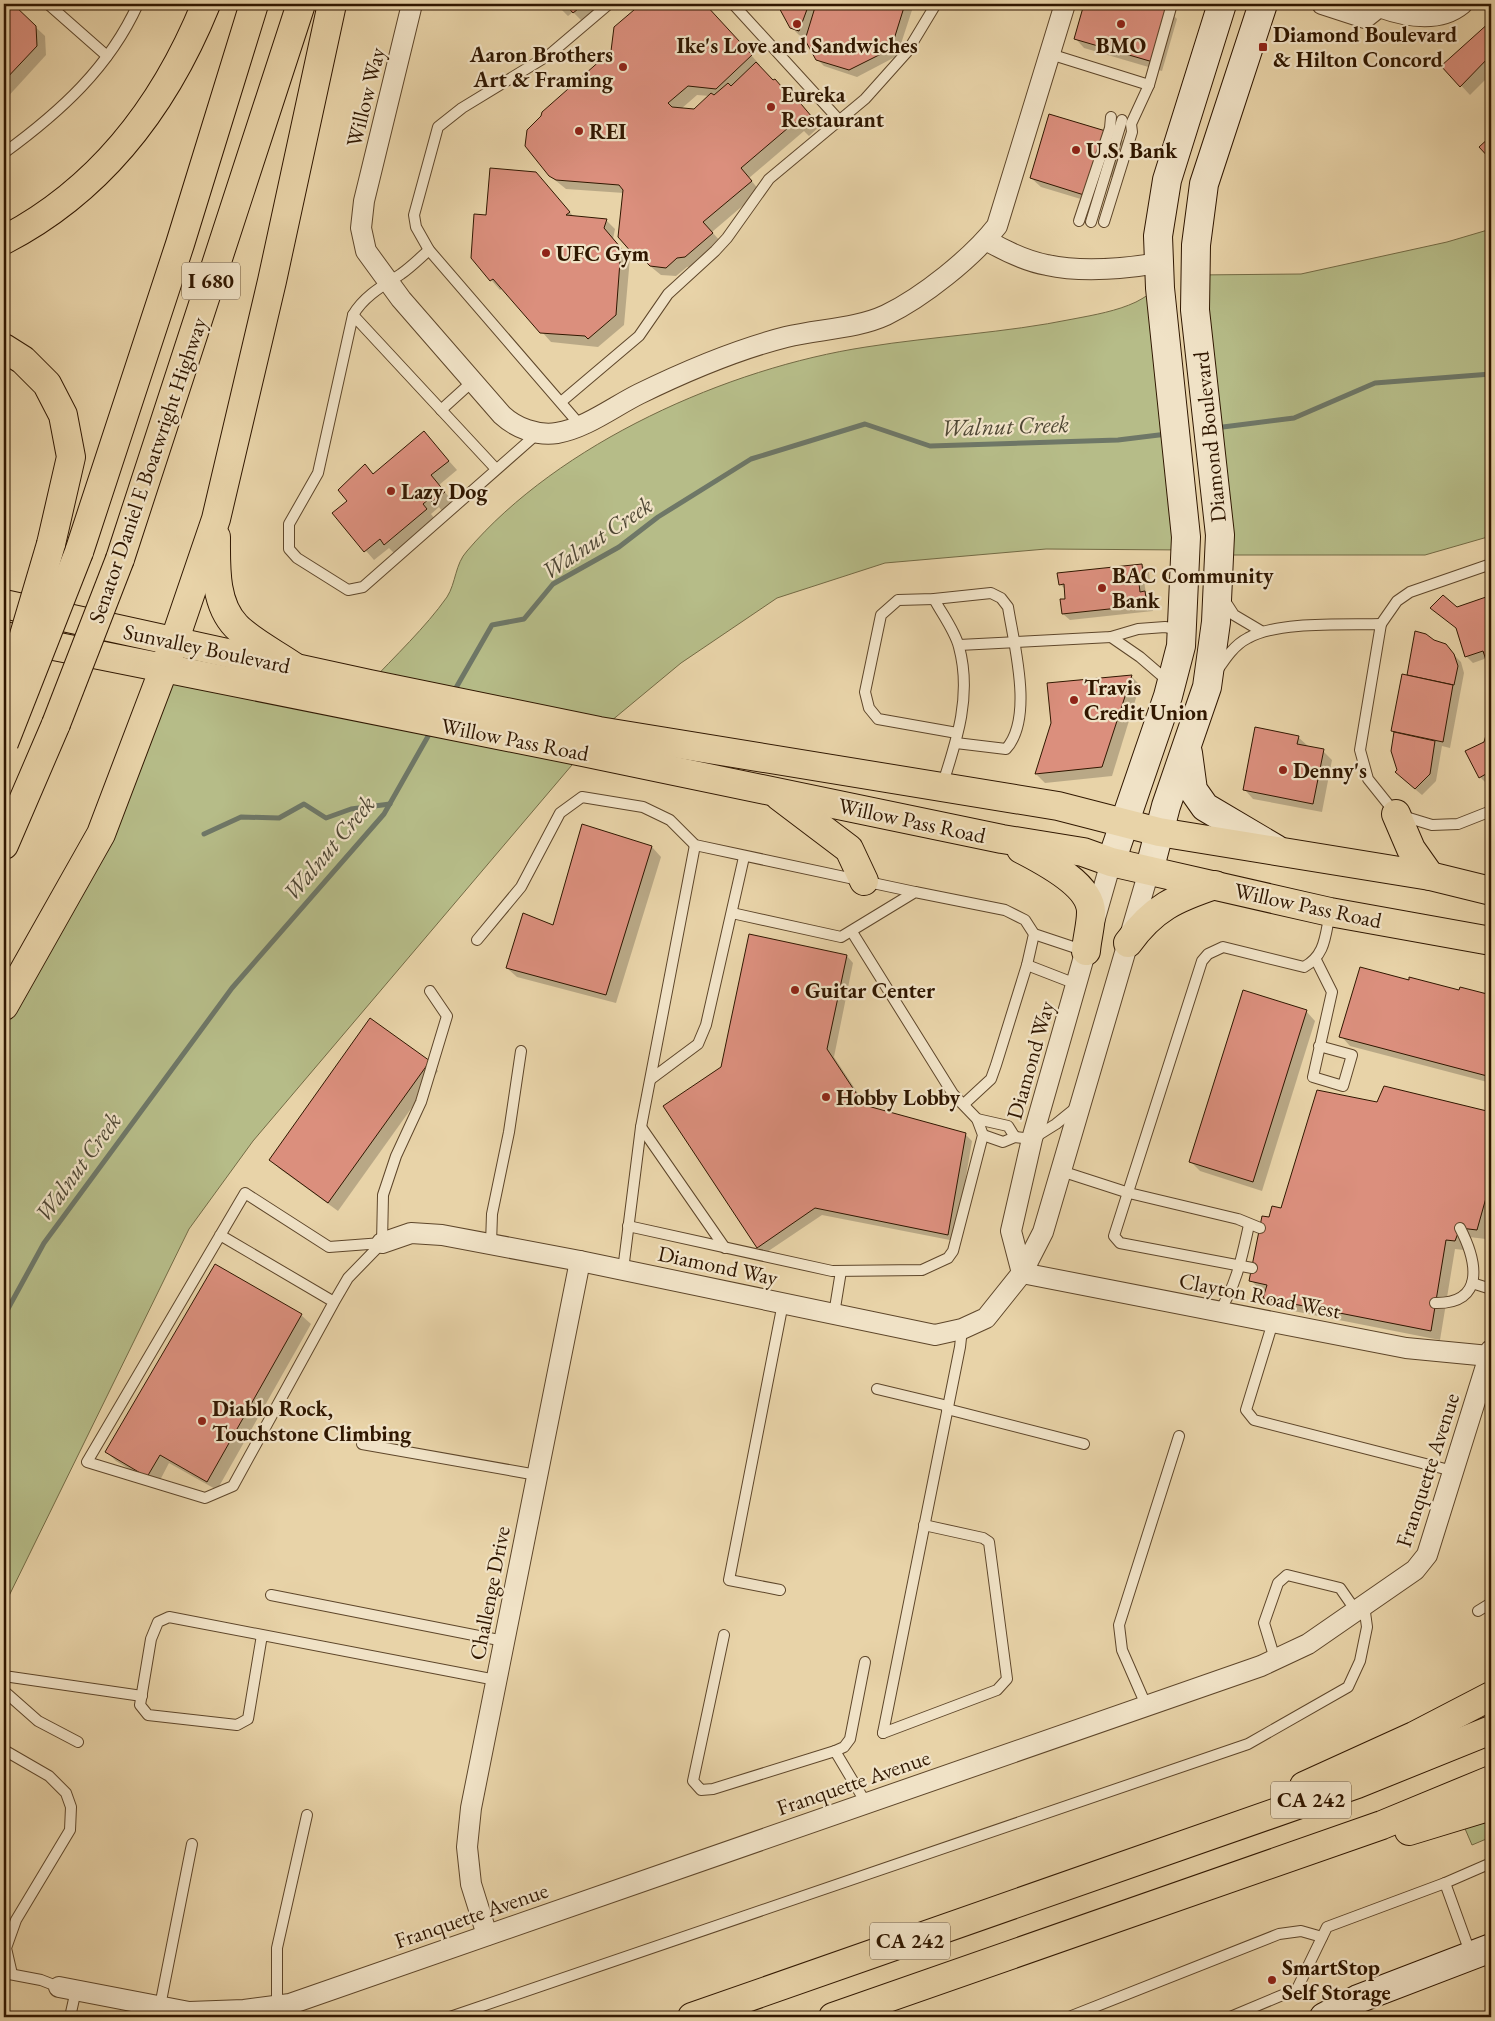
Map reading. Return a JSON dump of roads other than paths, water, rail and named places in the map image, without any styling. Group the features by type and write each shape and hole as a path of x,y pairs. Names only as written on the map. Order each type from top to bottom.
{"main road":[{"path":"4,240 57,208 91,180 139,128 168,82 206,4"},
{"name":"Senator Daniel E Boatwright Highway","path":"4,743 79,552 180,244 254,4"},
{"name":"Senator Daniel E Boatwright Highway","path":"4,845 56,724 120,559 302,4"},
{"path":"4,1006 101,834 174,642 216,519 272,282 332,4"},
{"name":"Diamond Boulevard","path":"1112,862 1172,684 1181,646 1186,537 1163,314 1158,236 1167,180 1222,4"},
{"name":"Diamond Boulevard","path":"1149,871 1159,832 1204,699 1216,622 1220,535 1195,310 1196,245 1204,184 1263,4"},
{"path":"4,348 23,360 47,384 63,415 71,457 51,544 4,703"},
{"path":"216,519 216,569 222,604 236,626 293,666"},
{"name":"Sunvalley Boulevard","path":"4,604 352,680"},
{"path":"1182,630 1192,638 1196,646 1192,696 1204,699"},
{"name":"Sunvalley Boulevard","path":"4,636 332,702"},
{"name":"Willow Pass Road","path":"352,680 774,792 1002,839 1083,852 1112,862 1149,871 1330,912 1491,941"},
{"name":"Willow Pass Road","path":"332,702 591,742 942,787 1058,806 1159,832 1430,876 1491,891"},
{"path":"1188,744 1188,765 1192,790 1205,807 1280,851"},
{"path":"774,792 849,849 864,881"},
{"path":"1396,814 1411,849 1430,876"},
{"path":"1002,839 1052,866 1088,898 1091,911 1086,951"},
{"path":"1128,943 1144,922 1163,907 1185,895 1215,885"},
{"path":"1129,1864 1414,1736 1491,1696"},
{"name":"CA 242","path":"692,2017 1357,1784 1491,1730"},
{"name":"CA 242","path":"833,2017 1382,1825 1491,1780"},
{"path":"1146,1908 1491,1806"},
{"path":"1324,2017 1358,1999 1481,1952"}],"street":[{"name":"Willow Way","path":"412,4 364,201 361,236 366,251 387,282 473,381 511,423 539,433"},
{"path":"539,433 556,434 580,426 675,377 732,353 783,338 884,315 921,294 986,240 997,226 1065,4"},
{"path":"1322,4 1365,18 1378,6 1402,15 1422,10 1441,14 1462,4"},
{"path":"986,240 1012,255 1047,266 1126,268 1159,263"},
{"name":"Diamond Way","path":"1022,1273 1011,1231 1023,1138 1076,984 1112,862"},
{"name":"Diamond Way","path":"382,1243 411,1233 442,1235 580,1261 935,1335 962,1329 986,1318 1022,1273 1043,1232 1149,871"},
{"name":"Challenge Drive","path":"487,1935 471,1884 467,1847 470,1808 580,1261"},
{"name":"Clayton Road West","path":"1022,1273 1406,1348 1490,1353"},
{"name":"Franquette Avenue","path":"68,1988 189,2012 240,2014 290,2004 1146,1706 1275,1659 1308,1644 1415,1570 1423,1562 1490,1353"}],"lane":[{"path":"48,4 107,56"},
{"path":"4,153 37,129 88,83 125,31 138,4"},
{"path":"580,426 429,250 416,227 414,215 433,139 438,127 462,108 549,56 609,4"},
{"path":"733,4 840,121"},
{"path":"561,402 638,336 668,294 716,251 727,238 769,179 865,99 907,52 936,4"},
{"path":"1091,222 1126,122 1149,85 1172,4"},
{"path":"1050,54 1149,85"},
{"path":"1080,221 1110,128 1111,116"},
{"path":"1104,222 1132,132 1126,122"},
{"path":"429,250 402,274 387,282 358,308 353,315 318,473 289,524 289,549 297,558 348,590 363,587 379,571 390,565 496,468 539,433"},
{"path":"353,315 496,468"},
{"path":"441,410 473,381"},
{"path":"1491,564 1410,592 1397,601 1381,624 1360,750 1368,779 1396,814 1432,825 1458,824 1491,811"},
{"path":"1217,589 1234,615 1261,631"},
{"path":"991,593 1000,598 1008,607 1020,695 1015,739 1006,749 878,719 869,708 865,692 880,615 888,606 898,600 934,599 991,593"},
{"path":"934,599 959,645 966,686 957,738 942,787"},
{"path":"1204,699 1228,654 1246,639 1261,631 1279,627 1381,624"},
{"path":"959,645 1111,637 1138,629 1158,627 1182,630"},
{"path":"1111,637 1140,657 1172,684"},
{"path":"477,940 521,888 560,813 582,797 643,807 670,820 695,845 744,857 1005,910 1025,920 1034,934 1086,951"},
{"path":"623,1270 641,1127 695,845"},
{"path":"651,1079 698,1044 706,1025 744,857"},
{"path":"732,913 841,937 852,932 914,892"},
{"path":"1252,1268 1120,1243 1114,1236 1202,961 1208,954 1223,947 1304,967 1316,960 1323,948 1330,912"},
{"path":"628,1226 832,1271 922,1270 948,1258 953,1251 983,1134 977,1119 953,1094 852,932"},
{"path":"964,1104 991,1079 1027,965 1034,934"},
{"path":"1316,960 1332,992 1319,1046 1313,1077 1342,1090 1352,1054 1319,1046"},
{"path":"1027,965 1076,984"},
{"path":"382,1243 328,1247 245,1193 87,1462 205,1498 233,1486 348,1278 382,1243 383,1195 396,1156 421,1102 447,1016 430,991"},
{"path":"491,1244 492,1214 510,1132 521,1051"},
{"path":"983,1134 1003,1142 1023,1138 1056,1124 1079,1105"},
{"path":"977,1119 1008,1126 1023,1138"},
{"path":"641,1127 725,1248"},
{"path":"1061,1171 1129,1194 1238,1220 1260,1228"},
{"path":"1219,1312 1232,1293 1240,1267 1248,1225"},
{"path":"1435,1303 1448,1303 1461,1299 1469,1293 1472,1283 1472,1258 1468,1243 1460,1228"},
{"path":"220,1235 334,1302"},
{"path":"834,1314 841,1271"},
{"path":"1472,1283 1491,1289"},
{"path":"780,1590 729,1580 783,1303"},
{"path":"1273,1322 1246,1410 1254,1420 1453,1471"},
{"path":"924,1525 983,1538 989,1542 1007,1679 997,1690 883,1733 962,1329"},
{"path":"877,1389 1084,1444"},
{"path":"1146,1706 1122,1650 1119,1624 1179,1436"},
{"path":"362,1444 537,1475"},
{"path":"450,2017 1248,1744 1348,1686 1360,1661 1367,1627 1360,1608 1340,1588 1287,1575 1278,1583 1264,1623 1275,1659"},
{"path":"271,1595 504,1641"},
{"path":"1478,1611 1491,1603"},
{"path":"262,1635 248,1719 237,1726 148,1715 140,1705 151,1639 158,1622 169,1617 496,1680"},
{"path":"724,1635 693,1781 701,1790 713,1789 844,1747 850,1739 865,1662"},
{"path":"4,1676 142,1696"},
{"path":"4,1691 38,1721 78,1742"},
{"path":"4,1750 49,1776 66,1793 70,1807 70,1830 16,1920 6,1948 8,1973 68,1988 70,2017"},
{"path":"835,1751 866,1803"},
{"path":"277,2007 277,1948 308,1815"},
{"path":"160,2006 192,1844"},
{"path":"1230,2017 1297,1988 1327,1927 1445,1883 1491,1863"},
{"path":"1445,1883 1481,1952"},
{"path":"1069,2017 1279,1934 1301,1931 1322,1937"}],"waterway":[{"name":"Walnut Creek","path":"1215,428 1294,418 1375,383 1491,374"},
{"name":"Walnut Creek","path":"453,693 492,625 524,619 553,584 619,547 658,517 751,459 865,424 930,446 1118,440 1167,434"},
{"name":"Walnut Creek","path":"4,1316 44,1243 232,988 384,814 431,731"},
{"path":"204,834 241,817 279,818 304,804 326,818 351,809 390,804"}],"place":[{"name":"Ike's Love and Sandwiches","path":"797,24"},
{"name":"BMO","path":"1121,24"},
{"name":"Diamond Boulevard & Hilton Concord","path":"1263,47"},
{"name":"Aaron Brothers Art & Framing","path":"623,67"},
{"name":"Eureka Restaurant","path":"771,107"},
{"name":"REI","path":"579,131"},
{"name":"U.S. Bank","path":"1076,150"},
{"name":"UFC Gym","path":"546,253"},
{"name":"Lazy Dog","path":"391,491"},
{"name":"BAC Community Bank","path":"1102,588"},
{"name":"Travis Credit Union","path":"1074,700"},
{"name":"Denny's","path":"1283,770"},
{"name":"Guitar Center","path":"795,990"},
{"name":"Hobby Lobby","path":"826,1097"},
{"name":"Diablo Rock, Touchstone Climbing","path":"202,1421"},
{"name":"SmartStop Self Storage","path":"1272,1980"}]}
